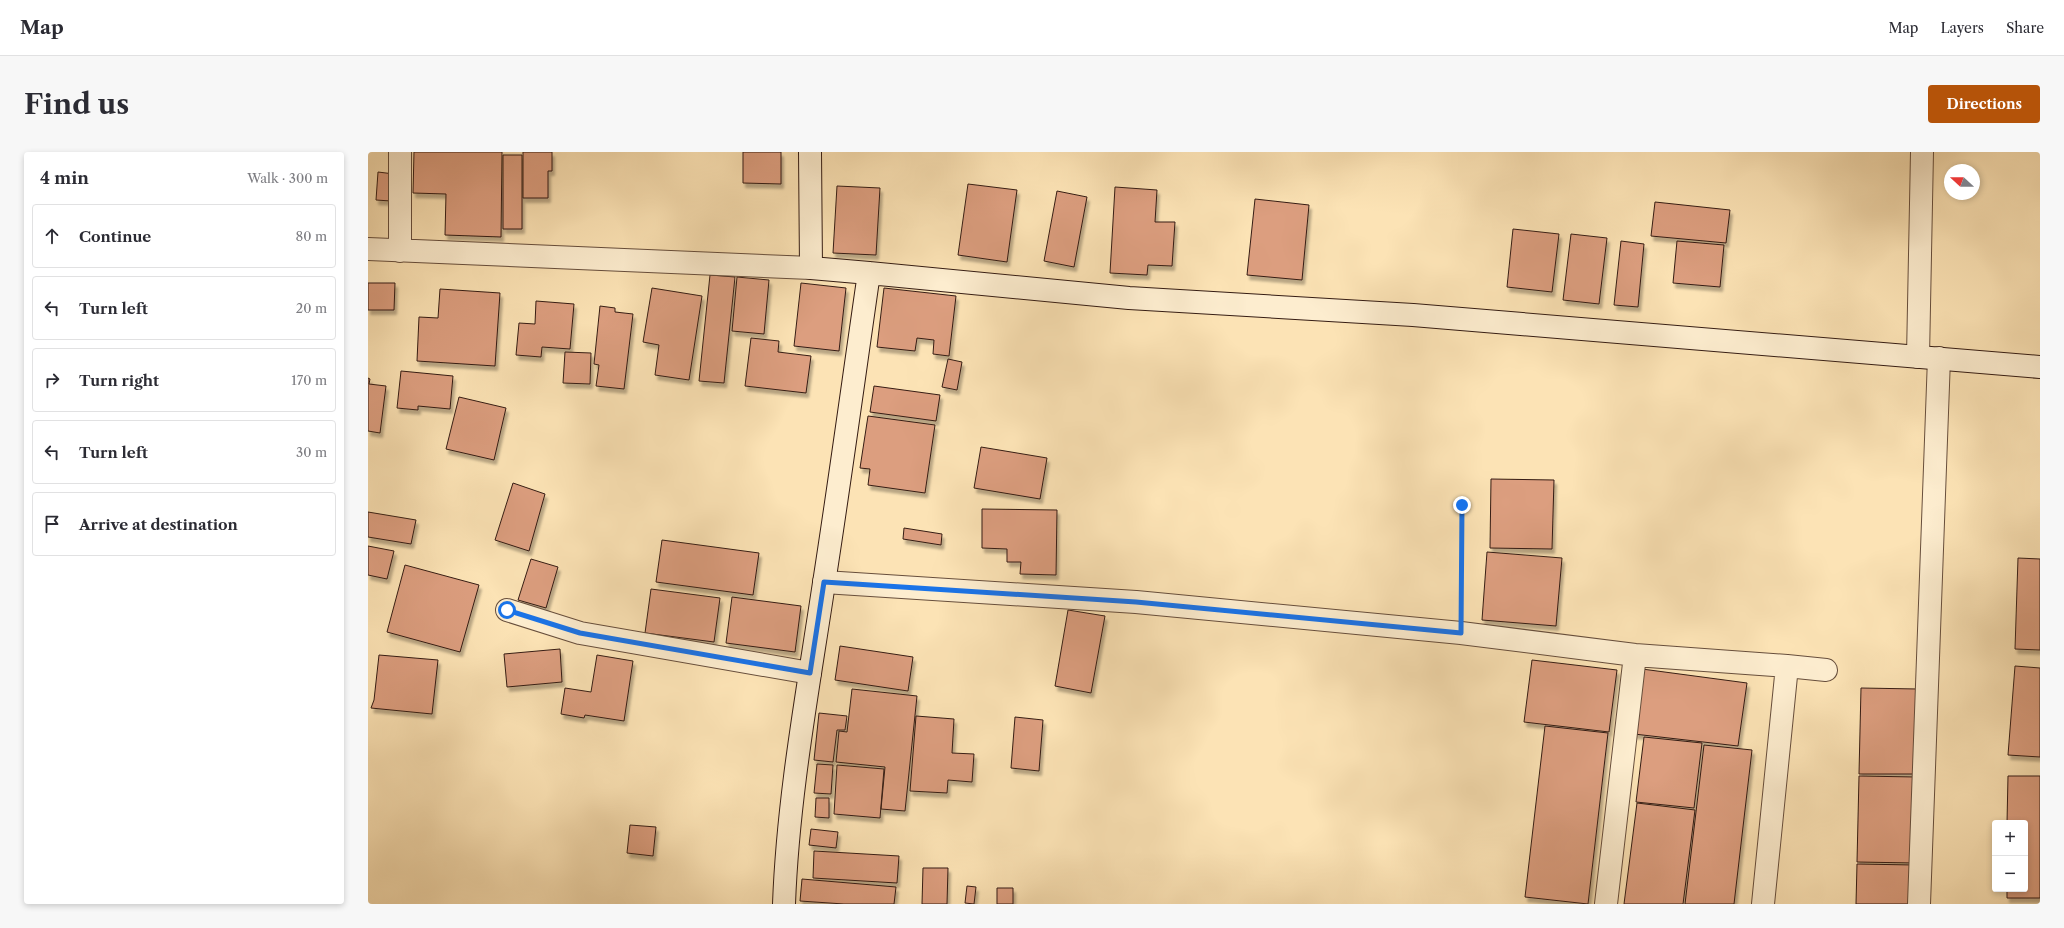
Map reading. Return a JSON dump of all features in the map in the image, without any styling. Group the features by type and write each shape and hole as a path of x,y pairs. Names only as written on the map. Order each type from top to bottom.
{"street":[{"path":"400,152 400,251"},
{"path":"810,152 811,268"},
{"path":"1918,357 1922,152"},
{"path":"368,249 811,268 1129,298 1412,315 2040,367"},
{"path":"784,904 790,812 799,743 869,273"},
{"path":"1919,904 1940,358"},
{"path":"824,582 1136,602 1461,633 1635,654 1826,670"},
{"path":"507,610 580,633 810,673"},
{"path":"1606,904 1635,654"},
{"path":"1764,904 1787,666"}],"path":[{"path":"1461,633 1462,505"}],"building":[{"path":"414,152 502,152 501,237 445,235 446,194 413,193"},
{"path":"523,152 552,152 552,171 548,171 548,198 523,198"},
{"path":"743,152 781,152 781,184 743,183"},
{"path":"503,155 522,155 522,229 503,229"},
{"path":"378,172 394,174 391,201 376,200"},
{"path":"968,184 1017,190 1007,262 958,255"},
{"path":"837,186 880,188 876,255 833,253"},
{"path":"1115,187 1157,190 1155,222 1175,222 1172,266 1148,265 1147,275 1110,273"},
{"path":"1057,191 1087,197 1074,267 1044,261"},
{"path":"1255,199 1309,205 1302,280 1247,275"},
{"path":"1655,202 1730,210 1726,243 1651,236"},
{"path":"1513,229 1559,234 1552,292 1507,287"},
{"path":"1571,234 1607,238 1599,304 1563,300"},
{"path":"1621,241 1644,244 1638,307 1614,305"},
{"path":"1677,241 1724,245 1720,287 1673,283"},
{"path":"710,275 735,277 724,383 699,381"},
{"path":"737,277 769,280 764,334 732,331"},
{"path":"368,283 395,283 394,310 368,310"},
{"path":"801,283 846,288 839,351 794,346"},
{"path":"652,288 702,296 689,380 655,375 659,345 643,342"},
{"path":"884,288 956,296 949,356 933,354 934,340 917,338 915,351 877,347"},
{"path":"440,289 500,293 495,366 417,361 419,317 438,318"},
{"path":"536,301 574,304 570,349 542,347 541,357 516,355 519,323 535,324"},
{"path":"600,306 615,308 615,312 633,314 624,389 596,386 599,365 594,364"},
{"path":"751,338 779,341 778,352 811,356 806,393 745,386"},
{"path":"565,352 591,353 590,384 563,383"},
{"path":"948,359 962,362 957,390 942,387"},
{"path":"401,371 453,376 450,409 418,406 418,410 397,408"},
{"path":"368,378 370,379 369,384 386,386 380,433 368,431"},
{"path":"874,386 940,395 936,421 870,412"},
{"path":"459,397 506,408 494,460 446,449"},
{"path":"868,416 935,425 925,493 868,485 870,469 860,468"},
{"path":"981,447 1047,458 1040,499 974,488"},
{"path":"1491,479 1554,480 1552,549 1490,548"},
{"path":"513,483 545,494 529,551 495,540"},
{"path":"982,509 1057,510 1056,575 1020,574 1021,562 1007,562 1007,549 982,548"},
{"path":"368,512 416,520 411,544 368,537"},
{"path":"904,528 942,534 941,545 903,539"},
{"path":"662,540 759,553 753,595 656,582"},
{"path":"368,546 394,551 387,579 368,575"},
{"path":"1487,552 1562,558 1556,626 1482,620"},
{"path":"2018,558 2040,559 2040,650 2015,649"},
{"path":"531,559 558,567 546,608 518,600"},
{"path":"405,565 479,585 460,652 387,632"},
{"path":"651,589 720,598 714,642 645,633"},
{"path":"732,597 801,606 795,652 726,643"},
{"path":"1068,610 1105,616 1091,693 1055,686"},
{"path":"840,646 913,657 908,691 835,680"},
{"path":"560,649 562,682 507,687 504,654"},
{"path":"379,655 438,660 432,714 371,708 374,700"},
{"path":"597,655 633,661 624,721 585,715 584,718 561,714 565,688 591,692"},
{"path":"1532,660 1617,670 1609,732 1524,722"},
{"path":"2015,666 2040,668 2040,757 2008,755"},
{"path":"1642,669 1747,683 1738,746 1634,734"},
{"path":"1861,688 1918,689 1916,774 1859,774"},
{"path":"852,689 917,696 905,811 881,809 885,767 836,762 839,731 847,732"},
{"path":"819,713 847,716 845,730 837,730 833,762 814,760"},
{"path":"916,716 954,719 952,753 974,754 972,782 948,780 947,793 910,791"},
{"path":"1015,717 1043,720 1039,771 1011,768"},
{"path":"1545,726 1608,733 1588,904 1525,897"},
{"path":"1644,737 1702,743 1694,808 1636,802"},
{"path":"1704,745 1752,750 1734,904 1685,904"},
{"path":"817,764 833,765 831,794 814,793"},
{"path":"837,765 884,769 880,818 834,814"},
{"path":"1859,776 1916,777 1914,863 1857,862"},
{"path":"2008,776 2040,776 2040,898 2007,898 2007,892 2028,892 2028,820 2007,820"},
{"path":"816,798 829,798 829,818 815,817"},
{"path":"1637,803 1695,810 1683,904 1624,904"},
{"path":"630,825 656,827 653,856 627,853"},
{"path":"811,829 838,832 836,848 809,845"},
{"path":"814,851 899,856 897,883 813,878"},
{"path":"1857,864 1914,865 1913,904 1856,904"},
{"path":"923,868 948,868 947,904 922,904"},
{"path":"802,879 896,887 894,904 844,904 800,901"},
{"path":"967,886 976,887 974,904 965,903"},
{"path":"997,888 1013,888 1013,904 997,904"}],"route":[{"path":"507,610 580,633 810,673 824,582 1136,602 1461,633 1462,505"}]}
